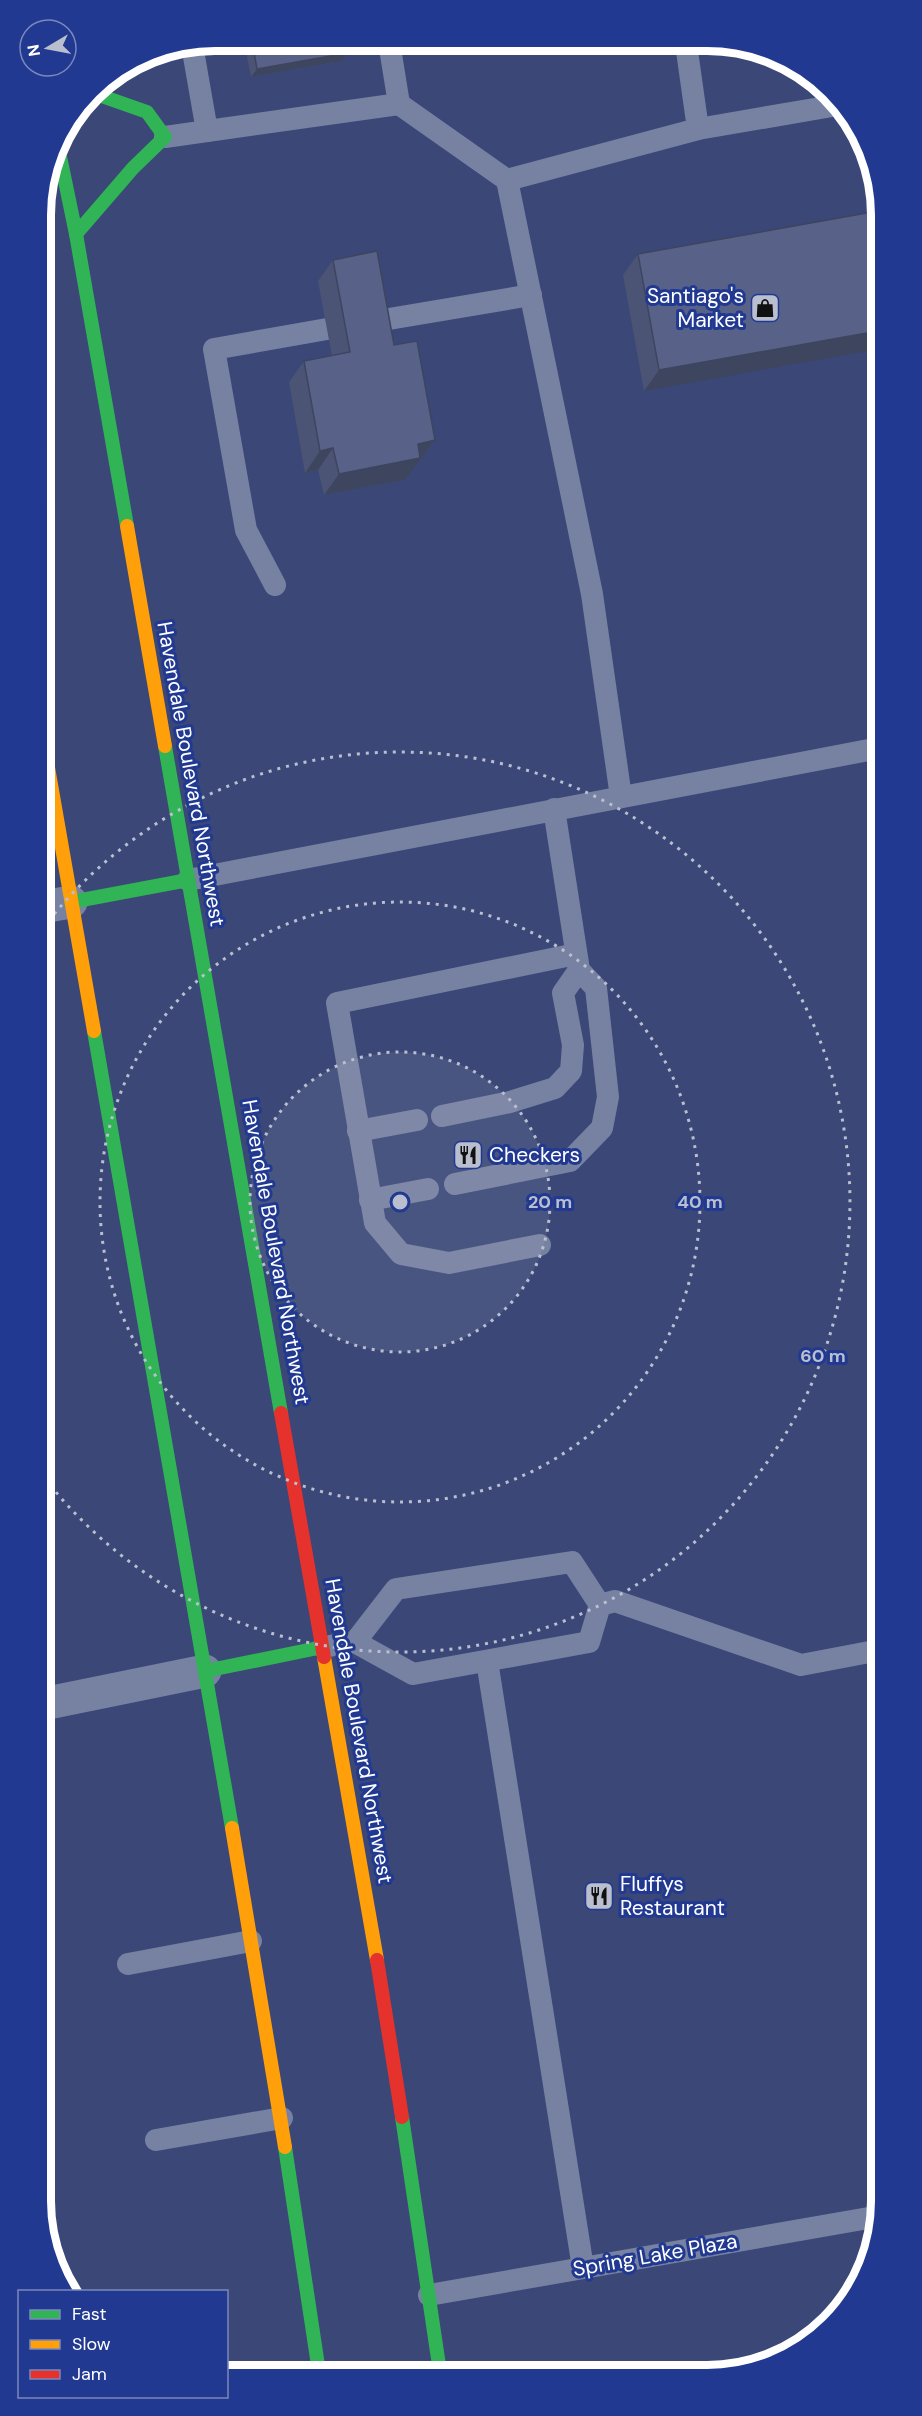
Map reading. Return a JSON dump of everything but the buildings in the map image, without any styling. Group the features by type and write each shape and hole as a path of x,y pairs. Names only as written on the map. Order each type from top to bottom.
{"main road":[{"path":"76,234 134,168 165,137 147,112 103,96"},
{"name":"Havendale Boulevard Northwest","path":"61,160 76,234 388,2024 439,2365"},
{"path":"51,843 56,904 205,1671 282,2118 319,2365"},
{"path":"56,904 188,880"},
{"path":"205,1671 323,1647"}],"street":[{"path":"51,1702 205,1671"}],"lane":[{"path":"390,51 399,104"},
{"path":"687,51 698,129"},
{"path":"193,53 207,131"},
{"path":"165,137 399,104 507,180 592,594 621,797"},
{"path":"507,180 698,129 830,106"},
{"path":"371,322 531,295"},
{"path":"275,585 246,531 214,349 327,329"},
{"path":"188,880 871,750"},
{"path":"455,1184 570,1161 602,1128 608,1097 596,988 577,962 554,809"},
{"path":"442,1116 510,1102 555,1088 571,1071 573,1045 563,993 577,962"},
{"path":"540,1245 449,1263 401,1254 375,1223 337,1003 577,962"},
{"path":"358,1131 417,1120"},
{"path":"370,1200 428,1189"},
{"path":"323,1647 356,1642 412,1674 589,1642 600,1605 572,1562 396,1589 356,1642"},
{"path":"600,1605 615,1600 801,1665 871,1652"},
{"path":"487,1660 583,2268"},
{"path":"128,1964 251,1941"},
{"path":"156,2140 282,2118"},
{"name":"Spring Lake Plaza","path":"429,2295 870,2218"}],"traffic: fast":[{"path":"76,234 133,168 165,137 147,112 103,96"},
{"path":"61,160 76,234 127,526"},
{"path":"165,746 281,1413"},
{"path":"71,902 188,880"},
{"path":"94,1031 232,1828"},
{"path":"205,1671 323,1647"},
{"path":"402,2117 439,2365"},
{"path":"285,2147 318,2365"}],"traffic: slow":[{"path":"127,526 165,746"},
{"path":"51,785 94,1031"},
{"path":"324,1657 377,1960"},
{"path":"232,1828 285,2147"}],"traffic: jam":[{"path":"281,1413 324,1657"},
{"path":"377,1960 402,2117"}],"place":[{"name":"Santiago's Market","path":"765,308"},
{"name":"Checkers","path":"468,1155"},
{"name":"Fluffys Restaurant","path":"599,1896"}]}
